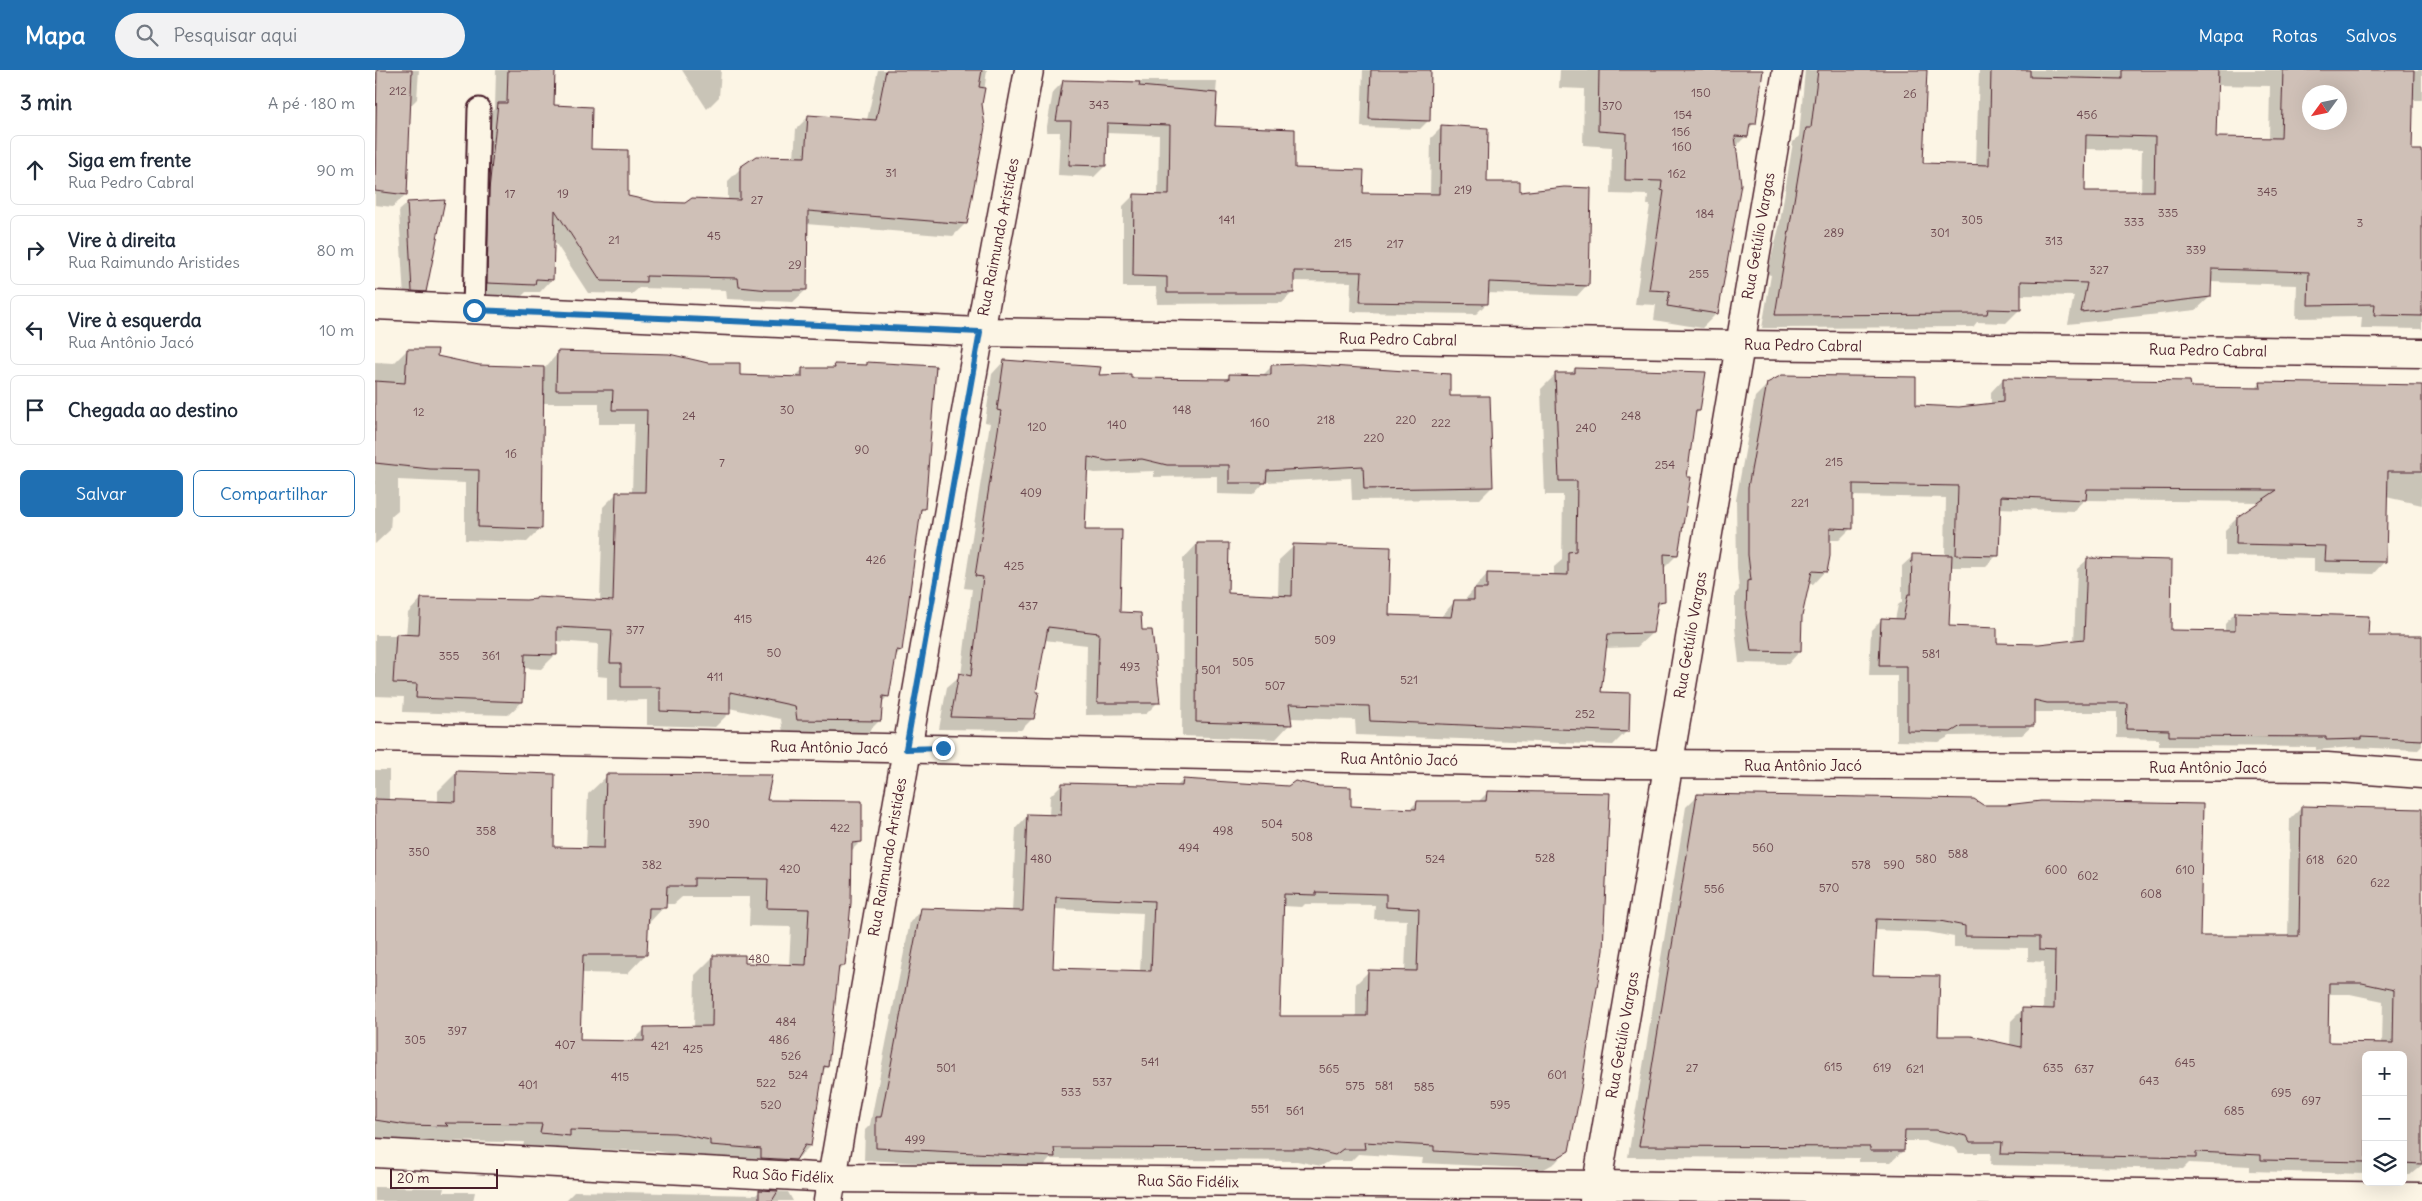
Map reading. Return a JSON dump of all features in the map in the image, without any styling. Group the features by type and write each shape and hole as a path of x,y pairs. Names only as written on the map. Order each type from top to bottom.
{"street":[{"name":"Rua Raimundo Aristides","path":"830,1190 980,332 1029,70"},
{"name":"Rua Getúlio Vargas","path":"1595,1193 1787,70"},
{"name":"Rua Pedro Cabral","path":"375,306 980,332 2422,352"},
{"name":"Rua Antônio Jacó","path":"375,737 1668,764 2327,767 2422,774"},
{"name":"Rua São Fidélix","path":"375,1153 830,1190 2422,1198"}],"lane":[{"path":"474,310 479,109"}],"building":[{"path":"377,70 412,70 407,195 375,191"},
{"path":"508,70 555,70 554,105 592,107 591,149 628,150 628,196 655,202 685,203 692,198 740,200 740,167 756,156 805,157 808,115 876,120 886,70 982,70 979,87 985,88 982,104 985,127 967,224 808,211 807,290 769,290 739,287 738,278 646,276 646,282 601,281 555,210 553,280 536,279 535,285 487,283 489,190 498,103 507,103"},
{"path":"1371,70 1431,70 1430,121 1369,119"},
{"path":"1599,70 1763,70 1756,124 1750,124 1748,137 1735,136 1741,184 1718,314 1667,306 1670,291 1649,290 1664,191 1661,190 1662,181 1625,180 1626,133 1598,131"},
{"path":"1818,70 1927,70 1923,163 1989,165 1991,70 2030,70 2030,77 2122,79 2122,70 2218,70 2216,137 2281,138 2283,70 2414,70 2412,150 2422,150 2422,316 2374,315 2375,304 2308,305 2309,272 2212,269 2211,297 2081,312 2087,283 2021,281 2021,310 1988,309 1987,314 1775,315 1806,128 1811,128","holes":["2086,135 2155,137 2154,191 2085,191"]},
{"path":"1063,80 1140,82 1139,86 1217,93 1215,126 1295,129 1295,168 1364,170 1363,193 1440,194 1441,125 1488,128 1487,182 1520,182 1520,192 1564,187 1591,188 1589,286 1489,282 1488,304 1360,302 1362,272 1294,271 1294,293 1167,293 1167,277 1133,276 1134,194 1169,195 1170,125 1107,123 1106,166 1069,165 1071,121 1056,121"},
{"path":"445,200 426,292 412,291 407,202"},
{"path":"407,349 438,349 437,356 479,365 544,367 542,529 478,527 479,470 430,469 375,463 375,381 405,383"},
{"path":"557,351 669,354 708,363 740,363 740,375 802,377 802,368 835,368 834,364 867,365 867,362 936,366 925,509 921,509 902,651 897,650 889,697 883,696 881,721 797,720 795,706 730,692 730,714 660,711 660,687 621,687 621,663 610,663 612,630 557,627 557,655 525,654 523,702 416,698 417,684 393,683 396,634 419,635 421,598 526,600 536,599 536,597 613,601 616,492 645,492 647,410 612,410 613,390 556,390"},
{"path":"1004,360 1101,367 1099,375 1131,374 1131,378 1229,379 1229,374 1271,375 1271,365 1301,364 1450,374 1450,396 1490,396 1493,487 1364,489 1363,466 1267,471 1266,483 1229,483 1229,465 1167,465 1142,459 1108,461 1088,457 1085,530 1122,530 1120,612 1141,613 1142,630 1152,630 1160,703 1097,703 1099,633 1048,627 1036,692 1039,692 1034,719 951,717 959,673 971,676 983,577 975,576 1001,411 997,410"},
{"path":"1575,368 1706,372 1700,411 1696,411 1687,477 1691,477 1678,555 1664,554 1665,601 1658,602 1653,633 1608,634 1601,692 1630,693 1629,732 1370,721 1369,706 1289,704 1292,725 1196,722 1197,543 1229,543 1228,593 1292,596 1293,544 1391,547 1389,615 1451,617 1454,600 1474,600 1474,589 1487,589 1487,573 1568,575 1568,552 1576,551 1577,481 1559,481 1555,373 1575,373"},
{"path":"1782,375 1916,377 1916,405 1959,407 2003,402 2003,378 2190,381 2191,387 2261,388 2260,382 2422,385 2422,471 2388,471 2386,562 2325,561 2326,546 2236,544 2237,517 2277,490 2087,489 2086,500 2001,496 1999,556 1956,555 1958,486 1853,484 1853,529 1830,528 1830,556 1827,572 1812,571 1802,616 1801,652 1751,651 1746,614 1747,581 1751,580 1748,555 1748,487 1767,383"},
{"path":"1912,554 1952,555 1949,626 1997,628 1997,643 2039,644 2084,639 2087,558 2172,560 2171,630 2235,631 2235,612 2369,616 2368,636 2422,636 2422,740 2361,737 2361,739 2326,740 2326,737 2169,736 2169,730 2126,729 2127,703 2047,703 2034,700 2034,726 1961,726 1951,732 1907,731 1907,666 1879,666 1881,618 1903,619 1908,594 1911,594"},
{"path":"456,771 555,774 554,847 604,848 606,774 772,775 767,800 862,801 862,842 852,843 851,903 845,966 839,966 828,1067 824,1066 811,1146 805,1145 796,1160 761,1158 761,1149 710,1145 710,1140 675,1133 570,1130 570,1136 540,1133 542,1124 445,1123 448,1126 407,1125 375,1120 375,799 456,802","holes":["694,878 768,879 767,908 809,909 806,965 745,963 745,955 713,955 712,1026 644,1027 644,1041 580,1040 583,955 647,955 649,908 666,908 667,886 694,886"]},
{"path":"1183,779 1288,786 1295,781 1319,786 1351,787 1351,806 1416,809 1417,801 1486,801 1487,791 1610,793 1603,950 1569,1151 1557,1158 1434,1151 1434,1146 1364,1142 1365,1149 1343,1149 1335,1155 1310,1149 1054,1148 1055,1157 876,1148 876,1117 881,1117 921,908 1023,911 1027,814 1061,815 1062,783 1182,786","holes":["1316,892 1386,894 1386,907 1419,909 1417,971 1368,970 1367,1016 1280,1016 1284,894 1316,895","1056,897 1154,901 1151,971 1053,968"]},
{"path":"1697,794 1974,799 1983,805 2006,805 2041,801 2203,804 2200,936 2299,936 2301,806 2422,809 2422,1164 2407,1163 2407,1051 2362,1051 2362,1162 2261,1160 2261,1155 2196,1152 2196,1158 2001,1154 2002,1142 1970,1142 1967,1136 1936,1130 1905,1130 1904,1151 1870,1151 1870,1147 1639,1146","holes":["1876,919 1940,921 1965,926 1965,936 2039,937 2039,950 2055,951 2054,1009 2022,1008 2021,1047 1971,1036 1938,1036 1940,976 1873,975","2329,983 2362,983 2394,990 2393,1043 2328,1042"]},
{"path":"759,1190 778,1191 772,1201 759,1201"}],"route":[{"path":"474,310 980,332 906,749 943,748"}]}
